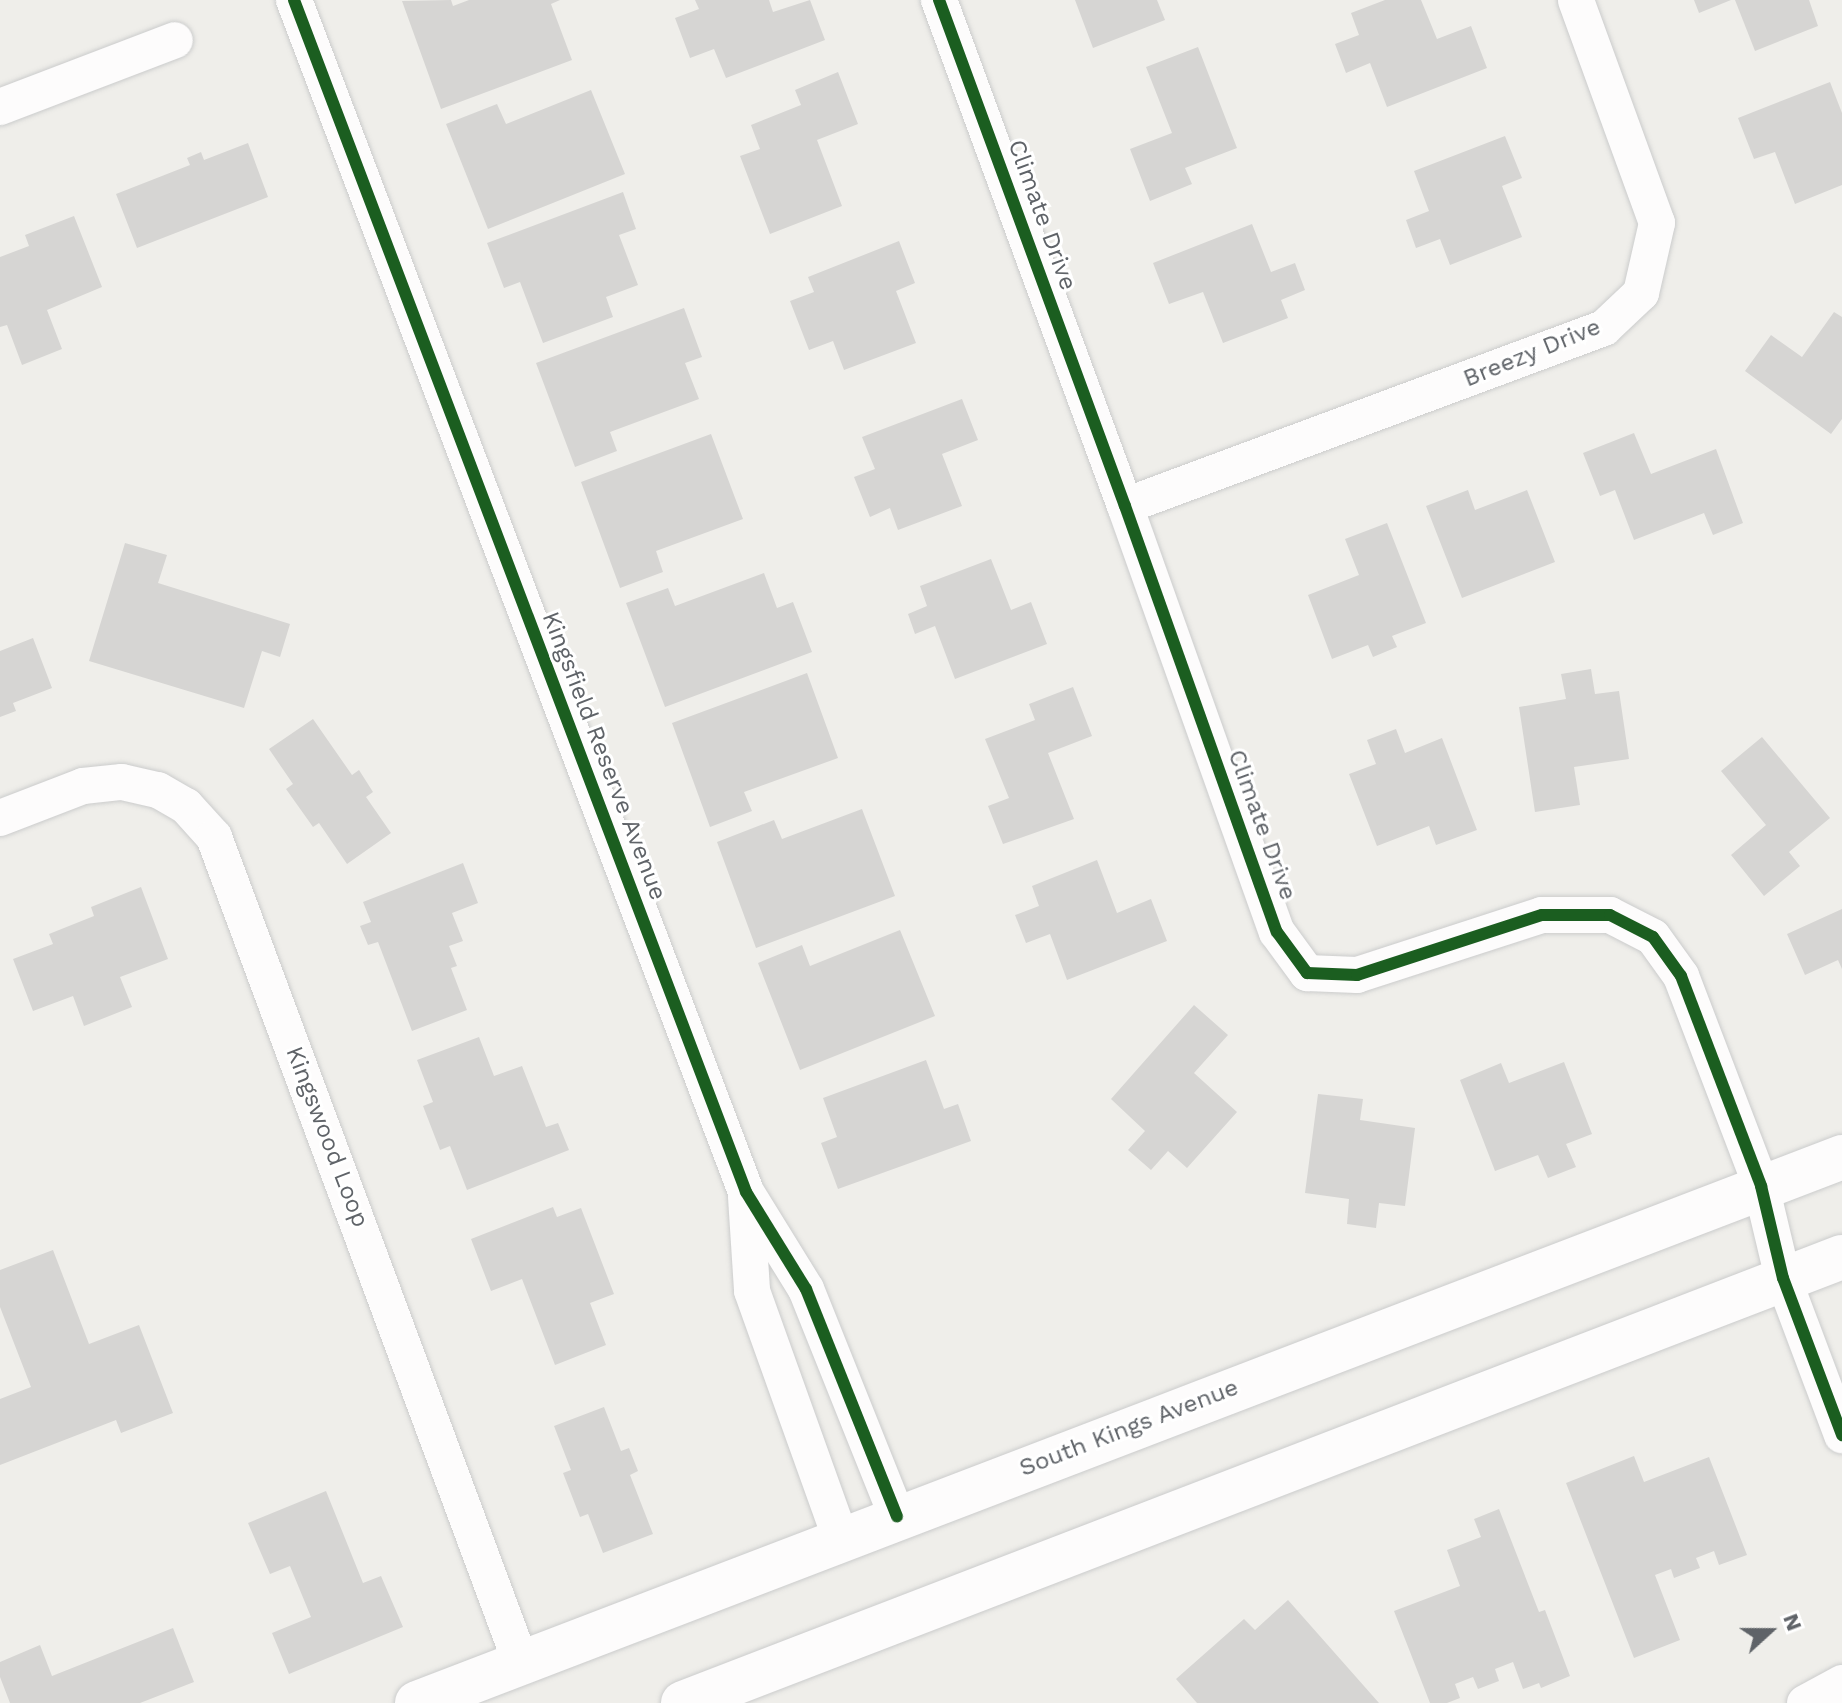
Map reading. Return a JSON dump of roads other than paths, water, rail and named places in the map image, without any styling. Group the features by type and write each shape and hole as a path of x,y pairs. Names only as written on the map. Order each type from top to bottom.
{"main road":[{"name":"South Kings Avenue","path":"417,1703 1842,1157"},
{"path":"683,1703 1842,1257"}],"street":[{"name":"Kingsfield Reserve Avenue","path":"294,0 746,1192 806,1289 897,1517"},
{"name":"Climate Drive","path":"939,0 1277,932 1307,973 1357,975 1542,915 1610,915 1653,937 1681,976 1761,1186 1783,1278 1842,1435"},
{"name":"Breezy Drive","path":"1125,506 1604,328 1641,293 1657,223 1576,0"},
{"path":"0,107 175,40"},
{"name":"Kingswood Loop","path":"0,818 83,786 122,782 158,790 186,806 214,837 521,1663"},
{"name":"Kingsfield Reserve Avenue","path":"746,1192 752,1291 841,1540"},
{"path":"1805,1703 1842,1683"}]}
